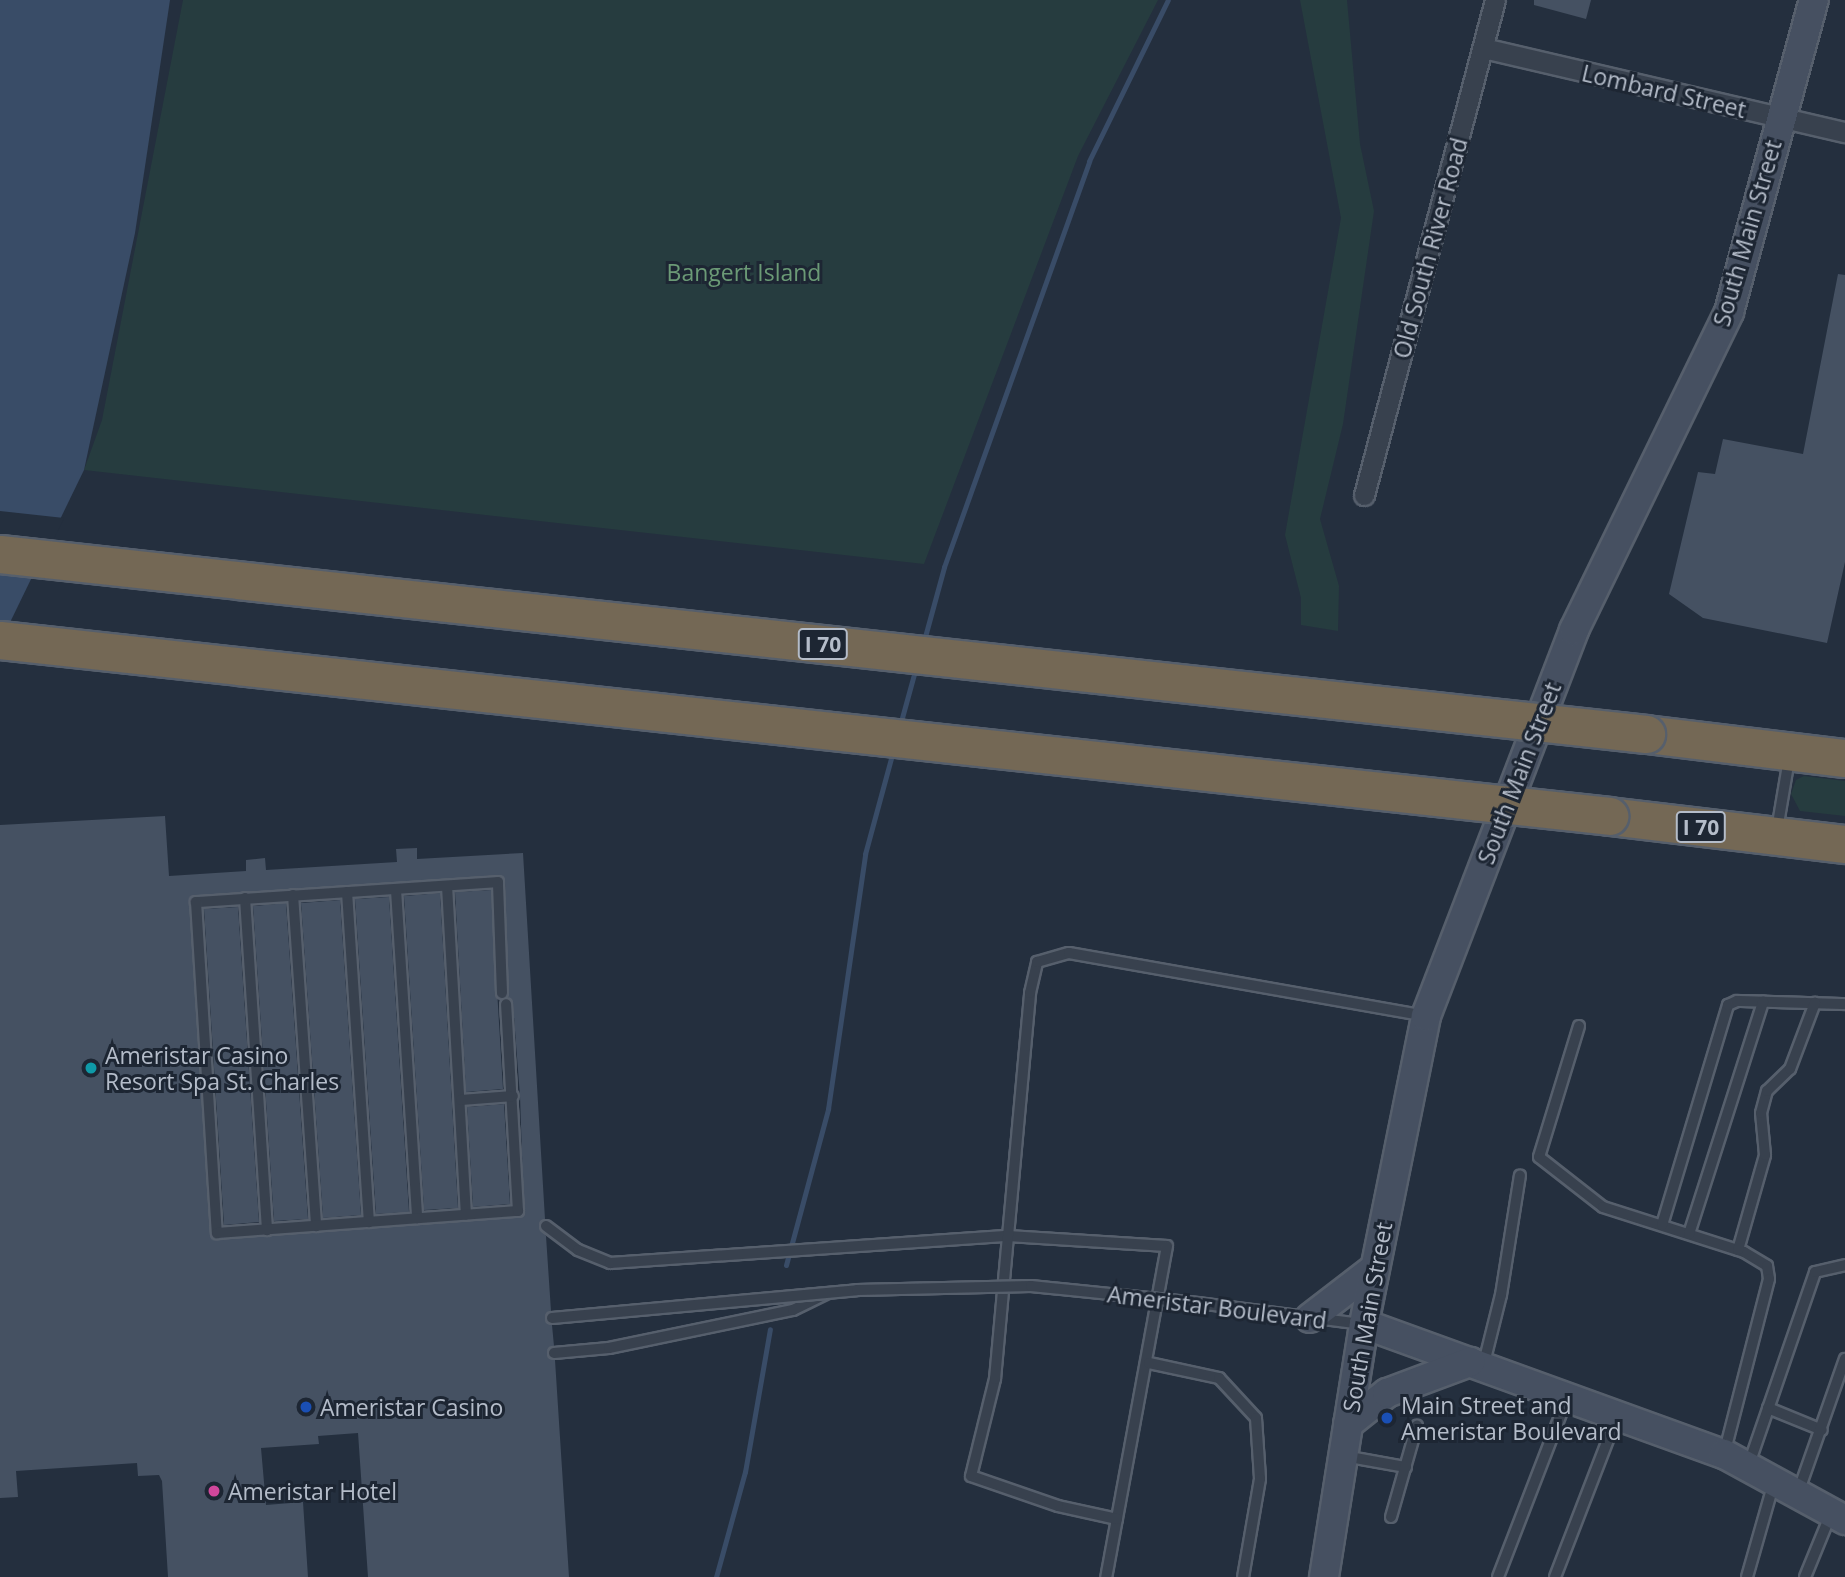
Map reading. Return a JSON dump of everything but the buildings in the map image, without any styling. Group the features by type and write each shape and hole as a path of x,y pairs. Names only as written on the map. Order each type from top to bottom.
{"highway":[{"name":"I 70","path":"0,554 1840,756"},
{"name":"I 70","path":"0,640 1845,844"},
{"path":"1785,837 1845,859"}],"street":[{"name":"Old South River Road","path":"1364,495 1495,0"},
{"name":"South Main Street","path":"1324,1577 1364,1324 1426,1016 1574,630 1729,312 1814,0"},
{"name":"Lombard Street","path":"1483,48 1845,132"},
{"path":"1306,1318 1375,1268"},
{"name":"Ameristar Boulevard","path":"1364,1324 1724,1454 1838,1516"},
{"path":"1348,1424 1387,1393 1477,1365"}],"lane":[{"path":"1785,837 1790,751"},
{"path":"502,993 498,881 196,902 217,1233 518,1210 506,1004"},
{"path":"447,886 466,1214"},
{"path":"396,890 417,1218"},
{"path":"347,892 369,1222"},
{"path":"293,895 316,1226"},
{"path":"245,898 267,1230"},
{"path":"1117,1519 1058,1506 971,1476 995,1379 1030,993 1037,962 1069,953 1426,1016"},
{"path":"1662,1225 1722,1015 1737,1001 1845,1004"},
{"path":"1689,1234 1763,1002"},
{"path":"1738,1250 1765,1155 1761,1113 1767,1091 1790,1069 1815,1003"},
{"path":"1579,1026 1539,1157 1603,1207 1738,1250 1767,1266 1769,1279 1724,1454"},
{"path":"461,1100 513,1096"},
{"path":"1477,1365 1501,1295 1520,1175"},
{"path":"546,1226 578,1250 610,1263 685,1255 1008,1236 1167,1246 1149,1363 1106,1577"},
{"path":"1748,1467 1815,1272 1845,1265"},
{"name":"Ameristar Boulevard","path":"552,1318 828,1292 1031,1286 1364,1324"},
{"path":"554,1353 609,1348 793,1310 828,1292"},
{"path":"1747,1577 1786,1488 1822,1430 1845,1359"},
{"path":"1149,1363 1219,1378 1256,1418 1261,1479 1243,1577"},
{"path":"1498,1577 1567,1397"},
{"path":"1768,1408 1822,1430"},
{"path":"1555,1577 1617,1416"},
{"path":"1391,1517 1417,1426"},
{"path":"1343,1455 1406,1467"},
{"path":"1805,1577 1838,1516"}],"green space":[{"name":"Bangert Island","path":"183,0 1158,0 1078,156 924,564 84,470 102,420"},
{"path":"1300,0 1347,0 1360,144 1374,211 1343,424 1320,519 1339,586 1338,631 1301,625 1301,598 1285,535 1341,218"},
{"path":"1804,776 1845,781 1845,816 1800,811 1791,794 1796,780"}],"water":[{"path":"0,0 170,0 135,233 84,470 0,643"}],"pier":[{"path":"0,511 64,518 35,578 0,574"}],"waterway":[{"path":"923,644 944,567 1089,161 1168,0"},
{"path":"900,725 916,667"},
{"path":"786,1265 828,1109 865,854 893,751"},
{"path":"716,1577 745,1472 770,1329"}],"place":[{"name":"Ameristar Casino Resort Spa St. Charles","path":"91,1068"},
{"name":"Ameristar Casino","path":"306,1407"},
{"name":"Main Street and Ameristar Boulevard","path":"1387,1418"},
{"name":"Ameristar Hotel","path":"214,1491"}]}
